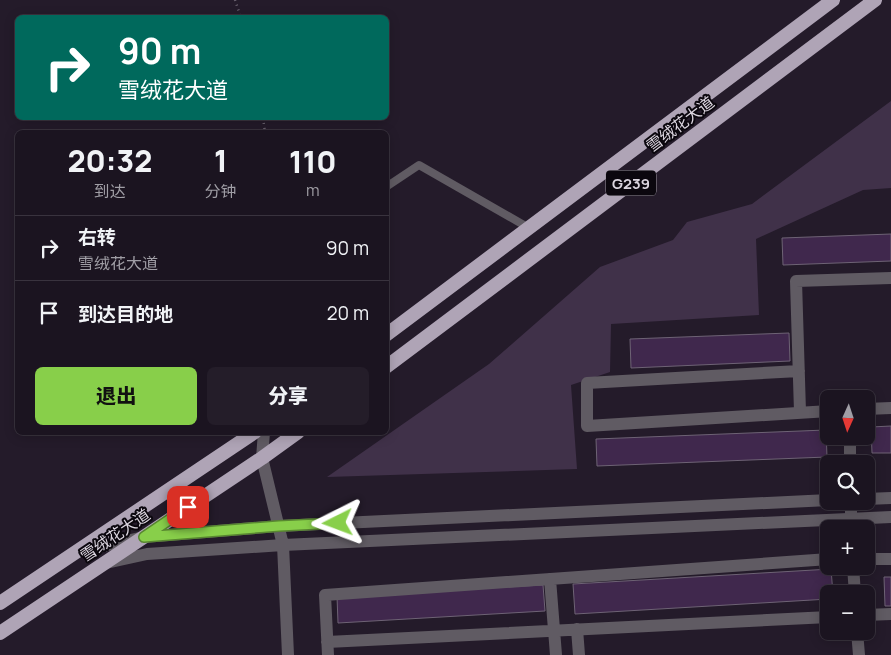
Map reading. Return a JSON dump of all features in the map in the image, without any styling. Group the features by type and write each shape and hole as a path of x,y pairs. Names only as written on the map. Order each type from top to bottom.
{"highway":[{"name":"雪绒花大道","path":"389,333 833,0"},
{"name":"雪绒花大道","path":"389,364 875,0"},
{"name":"雪绒花大道","path":"0,603 251,435"},
{"name":"雪绒花大道","path":"0,633 294,435"}],"street":[{"path":"800,412 796,281 891,278"},
{"path":"799,371 587,383 587,426 820,411"},
{"path":"875,409 891,408"},
{"path":"264,435 262,458 283,545 288,655"},
{"path":"875,499 891,498"},
{"path":"74,553 144,537 279,526 820,500"},
{"path":"873,520 891,517"},
{"path":"103,564 147,554 283,545 820,525"},
{"path":"875,559 891,559"},
{"path":"328,655 325,595 820,560"},
{"path":"550,579 556,655"},
{"path":"875,615 891,614"},
{"path":"327,642 820,617"},
{"path":"578,630 579,655"},
{"path":"858,640 859,655"}],"lane":[{"path":"389,185 419,165 528,228"}],"path":[{"path":"235,0 240,15"}],"shaded area":[{"path":"891,101 891,188 863,190 756,239 759,315 611,324 610,372 571,385 577,469 327,477 489,364 600,267 673,240 687,222 752,204"}],"building":[{"path":"891,234 891,261 783,265 782,238"},
{"path":"789,333 790,361 631,368 630,339"},
{"path":"891,426 891,453 872,453 872,445 875,445 875,427"},
{"path":"820,430 820,445 827,445 827,455 820,455 820,457 597,466 596,439"},
{"path":"820,570 820,575 831,575 832,585 820,585 820,600 575,614 573,584"},
{"path":"884,577 891,577 891,606 885,606"},
{"path":"543,585 545,611 338,623 337,596"}],"route":[{"path":"188,507 144,537 338,523"}]}
